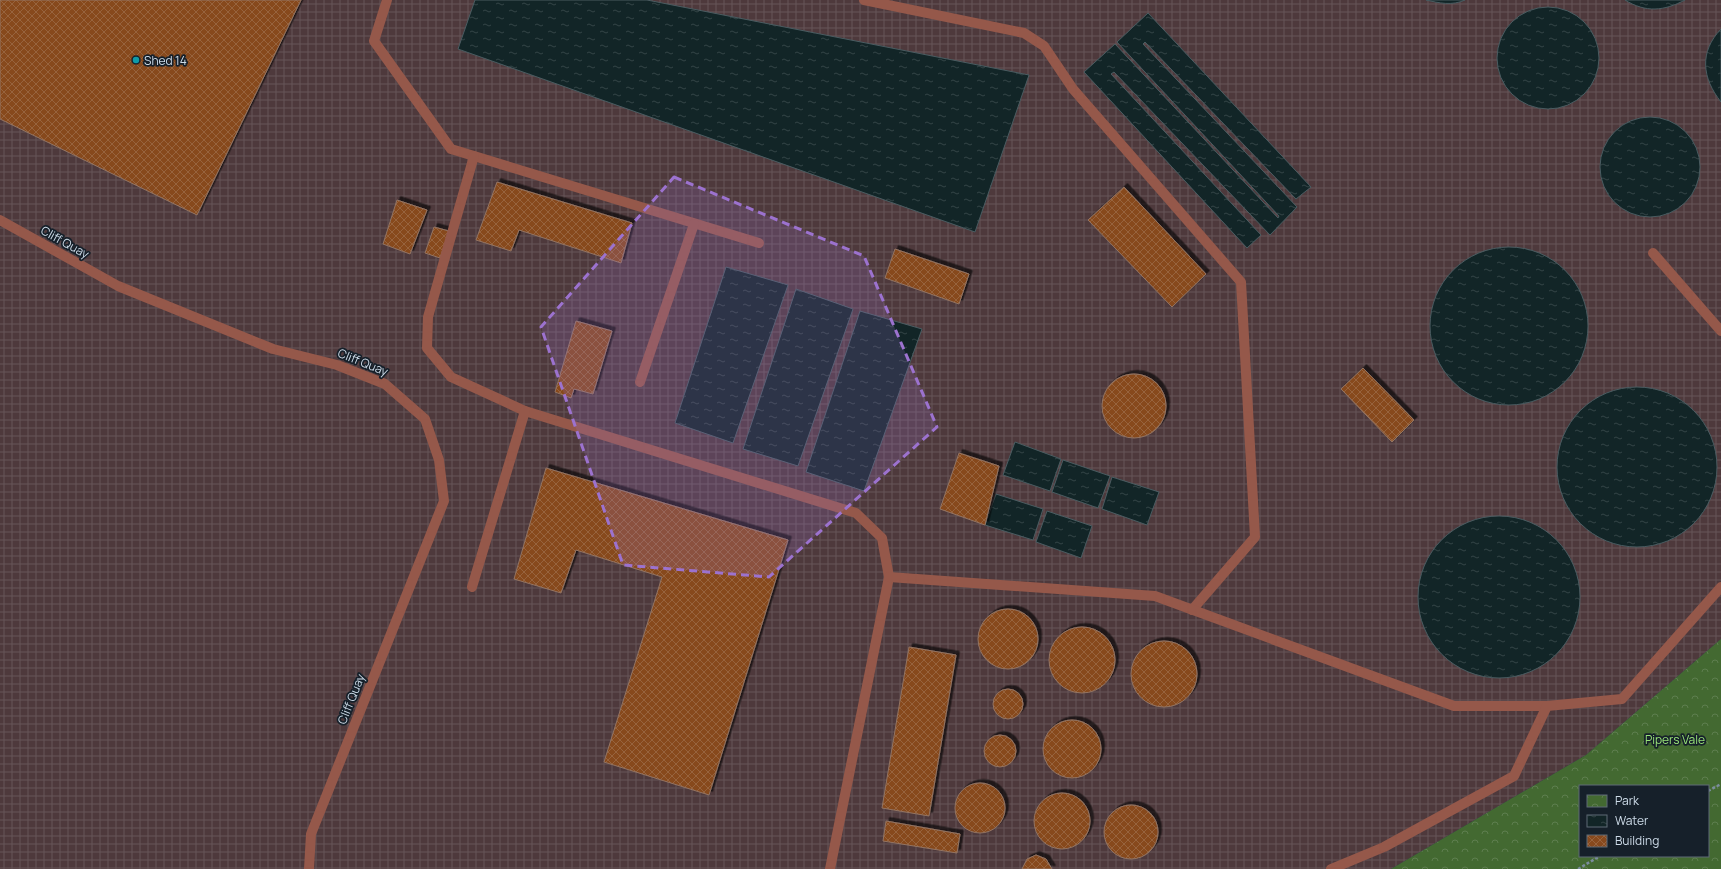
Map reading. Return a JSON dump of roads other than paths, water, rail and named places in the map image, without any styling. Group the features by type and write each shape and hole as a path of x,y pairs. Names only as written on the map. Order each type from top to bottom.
{"lane":[{"path":"387,0 374,41 451,149 760,243"},
{"path":"864,0 1024,33 1044,46 1073,89 1241,282 1255,537 1192,610"},
{"path":"474,156 428,317 427,348 451,377 525,411 856,513 882,538 889,577 830,869"},
{"name":"Cliff Quay","path":"0,220 118,286 273,348 337,365 385,384 425,419 439,460 444,500 311,834 309,869"},
{"path":"640,382 694,224"},
{"path":"1653,253 1721,331"},
{"path":"472,587 525,411"},
{"path":"889,577 1155,596 1454,706 1547,706 1622,699 1721,587"},
{"path":"1331,869 1384,847 1514,776 1547,706"}],"water":[{"path":"475,0 647,0 1029,75 975,232 458,49"},
{"path":"1426,0 1465,0 1455,3 1441,3"},
{"path":"1625,0 1685,0 1662,8 1648,9"},
{"path":"1548,7 1567,11 1584,22 1595,39 1599,58 1595,77 1584,94 1567,105 1548,109 1529,105 1512,94 1501,77 1497,58 1501,39 1512,22 1529,11"},
{"path":"1148,13 1311,187 1296,199 1145,42 1143,44 1297,207 1270,235 1114,72 1111,74 1261,235 1247,248 1084,72 1115,44 1278,218 1279,216 1117,42"},
{"path":"1721,29 1721,102 1710,84 1707,74 1706,56 1714,38"},
{"path":"1650,117 1669,121 1686,131 1696,148 1700,167 1696,186 1686,203 1669,213 1650,217 1631,213 1614,203 1604,186 1600,167 1604,148 1614,131 1631,121"},
{"path":"1517,247 1532,250 1546,256 1565,270 1575,282 1585,303 1588,326 1585,349 1575,370 1565,382 1553,392 1532,402 1517,405 1501,405 1486,402 1465,392 1453,382 1443,370 1433,349 1431,341 1430,318 1433,303 1443,282 1453,270 1465,260 1486,250 1494,248"},
{"path":"726,267 788,285 733,443 675,423"},
{"path":"796,289 853,309 798,466 743,449"},
{"path":"860,311 922,329 864,491 806,472"},
{"path":"1645,387 1660,390 1675,396 1694,410 1704,422 1711,436 1716,451 1716,483 1711,498 1704,512 1694,524 1682,534 1660,544 1645,547 1629,547 1614,544 1592,534 1580,524 1570,512 1558,483 1557,459 1560,444 1570,422 1580,410 1592,400 1621,388"},
{"path":"1015,442 1061,459 1050,491 1003,475"},
{"path":"1063,460 1110,476 1098,508 1052,492"},
{"path":"1112,477 1159,492 1147,525 1102,509"},
{"path":"996,494 1043,509 1033,540 985,525"},
{"path":"1047,511 1092,526 1081,558 1036,542"},
{"path":"1499,516 1530,522 1550,534 1562,546 1574,566 1580,597 1574,628 1562,648 1550,660 1530,672 1499,678 1468,672 1448,660 1436,648 1424,628 1418,597 1424,566 1436,546 1448,534 1468,522"}],"place":[{"name":"Shed 14","path":"136,60"}],"park label":[{"name":"Pipers Vale","path":"1675,739"}]}
